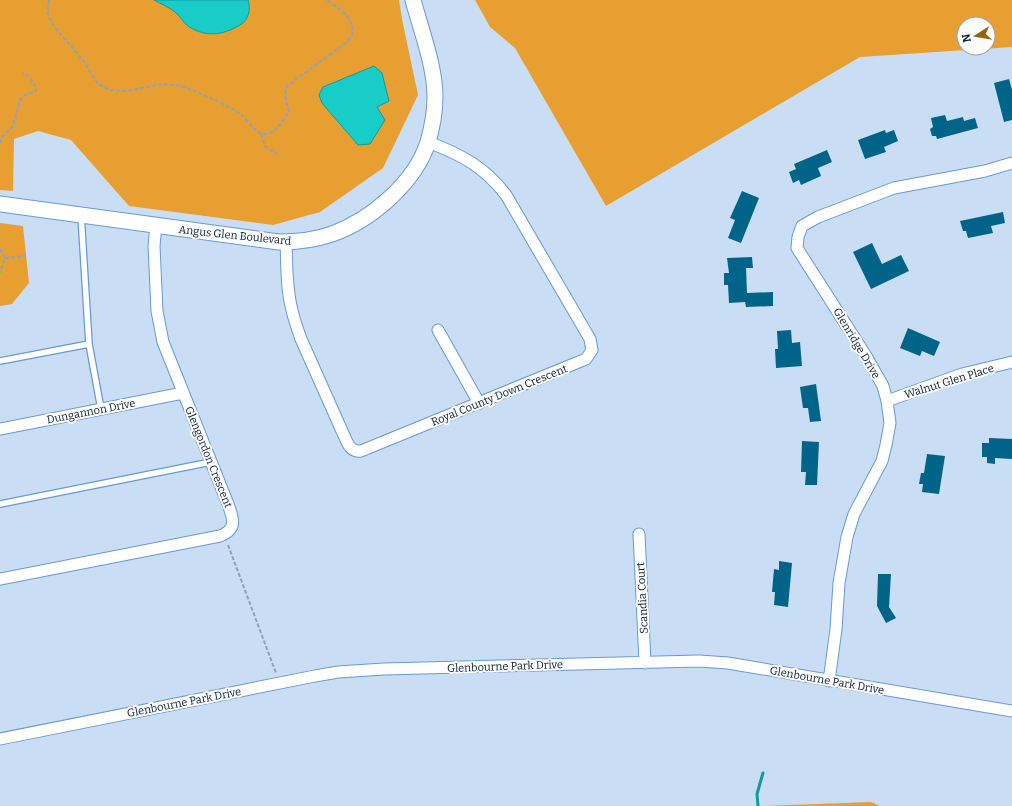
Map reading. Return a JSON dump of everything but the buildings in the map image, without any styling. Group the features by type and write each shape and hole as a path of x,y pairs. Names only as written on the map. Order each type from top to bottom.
{"street":[{"name":"Angus Glen Boulevard","path":"0,204 286,242 306,240 331,234 350,226 378,208 396,192 408,178 428,142 434,106 434,81 413,0"},
{"name":"Royal County Down Crescent","path":"286,242 288,287 291,310 304,347 350,448 354,451 361,451 582,361 590,355 592,344 514,208 498,183 456,153 428,142"},
{"name":"Glenridge Drive","path":"829,681 846,543 854,514 882,461 890,423 883,386 866,356 797,248 798,237 802,226 818,217 894,188 985,171 1012,163"},
{"name":"Glengordon Crescent","path":"0,579 223,534 230,529 233,521 228,504 168,357 159,324 154,246 156,225"},
{"path":"438,330 480,403"},
{"name":"Walnut Glen Place","path":"887,401 962,374 1012,362"},
{"name":"Dungannon Drive","path":"0,429 183,393"},
{"name":"Scandia Court","path":"639,534 645,663"},
{"name":"Glenbourne Park Drive","path":"0,739 315,676 338,672 384,669 699,662 728,664 1012,711"}],"lane":[{"path":"81,214 89,344 101,410"},
{"path":"0,362 89,344"},
{"path":"0,504 211,462"}],"path":[{"path":"49,0 48,15 52,23 84,61 99,84 110,90 126,91 162,84 185,87 233,109 261,134 265,146 280,156"},
{"path":"261,134 272,132 279,127 289,111 285,92 288,86 347,42 352,34 352,27 349,18 326,0"},
{"path":"0,143 1,137 13,126 20,100 25,95 36,91 34,82 29,76 22,73"},
{"path":"0,249 5,258 0,273"},
{"path":"5,258 25,256"},
{"path":"228,545 276,674"}],"shaded area":[{"path":"0,0 399,0 418,95 383,168 320,212 273,225 129,206 71,140 38,131 14,139 13,191 0,190"},
{"path":"154,0 248,0 249,11 247,17 240,25 221,33 208,34 188,26 175,12"},
{"path":"475,0 1012,0 1012,47 996,48 996,16 956,16 956,51 860,57 606,206 515,48 490,27"},
{"path":"374,66 382,73 389,101 377,107 385,120 370,144 358,145 322,103 319,95 323,87"},
{"path":"0,223 23,226 29,283 12,304 0,306"},
{"path":"871,802 880,806 763,806"}],"waterway":[{"path":"758,806 757,794 763,773"}]}
